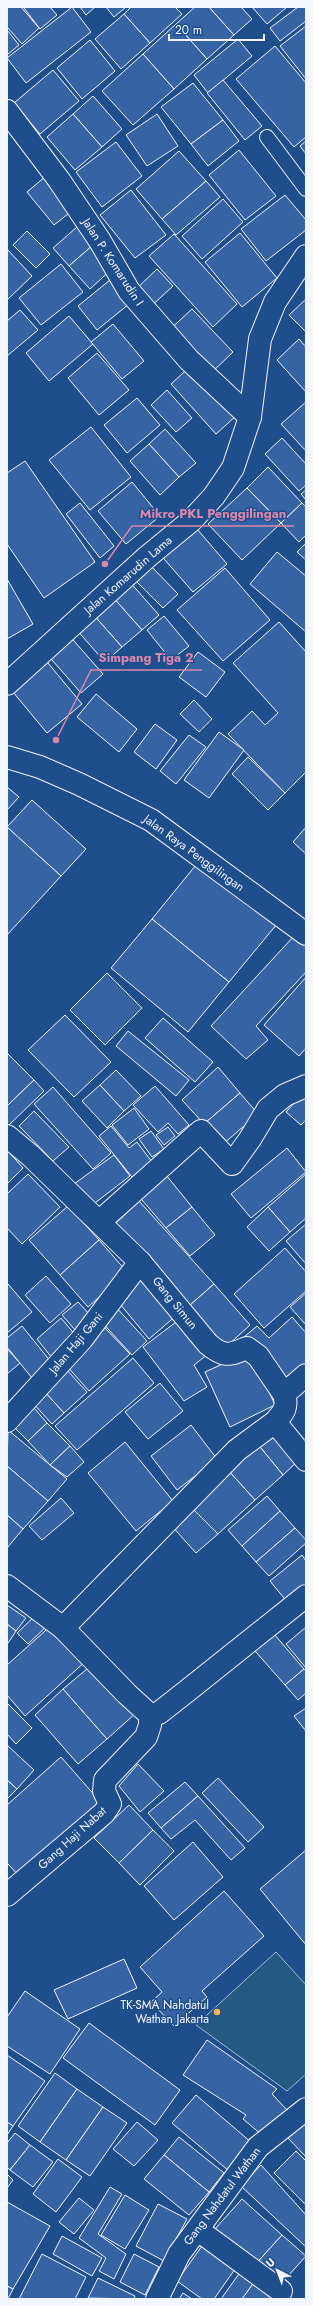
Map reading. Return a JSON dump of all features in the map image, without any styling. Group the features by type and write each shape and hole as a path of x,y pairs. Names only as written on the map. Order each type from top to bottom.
{"street":[{"name":"Jalan P. Komarudin I","path":"7,111 31,142 100,241 129,291 157,326 189,360 250,417"},
{"name":"Jalan Komarudin Lama","path":"7,684 140,563 192,520 214,496 233,468 250,417 260,339 275,302 306,256"},
{"name":"Jalan Raya Penggilingan","path":"7,757 40,768 79,784 151,820 306,934"},
{"path":"99,1222 201,1132 232,1164 250,1139 268,1109 285,1096 306,1086"},
{"name":"Gang Simun","path":"10,1142 99,1222 140,1262 208,1344 217,1352 229,1355 247,1348 254,1351 284,1394"},
{"name":"Jalan Haji Gani","path":"8,1417 82,1339 140,1262"},
{"path":"63,1628 236,1450 275,1422 285,1410 286,1401 284,1394 306,1375"},
{"path":"275,1422 306,1460"},
{"path":"7,1586 63,1628 127,1694 150,1714 159,1713 306,1596"},
{"name":"Gang Haji Nabat","path":"7,1895 104,1813 110,1804 104,1791 105,1780 146,1737 150,1725 150,1714"},
{"name":"Gang Nahdatul Wathan","path":"157,2299 179,2254 258,2147 306,2109"},
{"path":"198,2230 281,2291"}],"lane":[{"path":"267,137 306,189"}],"shaded area":[{"path":"276,1952 306,1985 306,2074 287,2091 196,2025"}],"building":[{"path":"7,7 21,7 39,28 22,44 7,27"},
{"path":"50,7 57,15 40,29 24,8"},
{"path":"72,7 91,32 26,83 7,58"},
{"path":"80,7 95,7 86,15"},
{"path":"106,7 126,7 114,17"},
{"path":"131,7 175,7 182,14 150,43 124,14"},
{"path":"195,7 209,7 234,35 207,59 176,24"},
{"path":"209,7 241,7 252,19 234,35"},
{"path":"252,7 287,7 267,24"},
{"path":"298,7 306,7 306,21 280,41 270,28"},
{"path":"124,14 150,43 121,69 95,39"},
{"path":"176,24 207,59 174,89 143,54"},
{"path":"306,26 306,79 280,46"},
{"path":"7,30 19,45 7,55"},
{"path":"238,39 252,56 208,93 194,75"},
{"path":"90,40 115,71 82,99 57,68"},
{"path":"275,46 306,83 306,137 294,147 236,79"},
{"path":"143,54 174,89 133,125 102,91"},
{"path":"53,70 79,101 40,134 14,103"},
{"path":"223,80 262,126 245,140 207,93"},
{"path":"193,83 223,120 191,144 161,107"},
{"path":"93,96 122,129 102,147 73,114"},
{"path":"73,114 102,147 75,170 47,137"},
{"path":"157,114 178,146 147,166 126,135"},
{"path":"223,120 239,141 208,166 191,144"},
{"path":"306,141 306,154 300,146"},
{"path":"116,142 142,176 102,207 76,172"},
{"path":"239,150 276,196 245,220 209,175"},
{"path":"179,151 206,181 162,219 136,189"},
{"path":"46,176 73,210 54,225 27,192"},
{"path":"206,181 220,197 176,235 162,219"},
{"path":"131,190 166,235 135,258 100,215"},
{"path":"285,195 306,220 306,230 266,261 241,229"},
{"path":"223,199 243,222 202,259 182,236"},
{"path":"77,227 93,245 69,266 53,248"},
{"path":"27,231 50,254 36,268 13,245"},
{"path":"240,233 277,278 242,307 205,262"},
{"path":"174,234 237,304 213,327 149,256"},
{"path":"93,245 114,267 90,289 69,266"},
{"path":"7,249 32,276 7,300"},
{"path":"61,264 83,292 41,325 19,298"},
{"path":"157,269 173,286 148,309 134,291"},
{"path":"110,280 129,304 97,330 78,306"},
{"path":"306,299 306,332 289,315"},
{"path":"192,309 233,352 207,377 166,333"},
{"path":"20,310 38,330 7,356 7,321"},
{"path":"69,316 93,344 49,381 26,353"},
{"path":"113,324 144,361 122,379 91,342"},
{"path":"299,339 306,347 306,392 277,360"},
{"path":"97,353 129,390 99,415 68,378"},
{"path":"192,365 237,415 216,434 171,384"},
{"path":"167,390 192,418 176,432 151,405"},
{"path":"137,398 160,425 127,453 104,425"},
{"path":"306,402 306,451 281,424"},
{"path":"91,427 131,477 90,510 49,460"},
{"path":"165,429 196,463 179,477 149,444"},
{"path":"282,438 306,464 306,485 299,491 265,454"},
{"path":"149,444 179,477 160,495 130,461"},
{"path":"25,461 95,562 44,598 7,544 7,473"},
{"path":"268,467 302,503 281,523 247,488"},
{"path":"132,482 160,516 126,544 98,511"},
{"path":"247,488 281,523 242,560 208,524"},
{"path":"306,490 306,500 301,494"},
{"path":"80,503 114,546 100,558 66,514"},
{"path":"302,503 306,507 306,535 299,542 281,523"},
{"path":"191,522 227,564 193,592 157,551"},
{"path":"306,543 306,560 297,552"},
{"path":"277,552 306,576 306,632 250,584"},
{"path":"149,564 178,594 163,608 134,579"},
{"path":"225,568 270,620 223,661 177,610"},
{"path":"7,579 33,624 7,639"},
{"path":"128,580 159,615 142,630 111,595"},
{"path":"111,595 142,630 122,647 91,612"},
{"path":"91,612 122,647 105,662 74,627"},
{"path":"164,616 189,646 171,660 147,630"},
{"path":"279,622 306,652 306,772 285,793 228,734 252,711 265,725 278,713 233,663"},
{"path":"67,633 103,674 81,693 45,652"},
{"path":"198,652 225,672 206,697 179,677"},
{"path":"43,657 82,704 47,733 8,686"},
{"path":"96,694 137,729 119,752 77,717"},
{"path":"194,700 212,719 199,732 180,714"},
{"path":"155,724 177,740 156,769 134,752"},
{"path":"219,732 244,750 209,798 184,780"},
{"path":"189,735 206,747 176,784 160,771"},
{"path":"248,757 285,793 268,810 232,774"},
{"path":"7,787 19,797 7,810"},
{"path":"32,800 86,849 61,876 7,827"},
{"path":"7,827 61,876 7,935"},
{"path":"306,827 306,854 293,842"},
{"path":"200,860 277,924 229,982 152,919"},
{"path":"152,919 229,982 188,1032 111,968"},
{"path":"294,936 306,947 306,972 256,1026 268,1040 246,1059 211,1026"},
{"path":"107,973 142,1008 105,1045 70,1010"},
{"path":"306,977 306,1048 299,1056 264,1025"},
{"path":"65,1015 111,1062 74,1097 28,1050"},
{"path":"163,1018 213,1062 195,1082 145,1038"},
{"path":"128,1031 189,1080 176,1096 116,1046"},
{"path":"7,1053 34,1080 7,1106"},
{"path":"218,1067 240,1093 204,1124 182,1100"},
{"path":"116,1070 141,1096 124,1111 100,1085"},
{"path":"34,1080 44,1091 7,1127 7,1106"},
{"path":"100,1085 124,1111 107,1128 82,1101"},
{"path":"155,1086 189,1125 178,1134 168,1123 158,1132 133,1105"},
{"path":"53,1087 111,1153 93,1169 34,1104"},
{"path":"306,1090 306,1120 301,1125 286,1112"},
{"path":"240,1093 258,1114 222,1145 204,1124"},
{"path":"134,1108 149,1129 128,1145 112,1125"},
{"path":"34,1111 69,1147 53,1161 19,1126"},
{"path":"111,1126 129,1148 137,1142 152,1162 132,1177 99,1136"},
{"path":"168,1127 175,1136 164,1145 156,1135"},
{"path":"151,1131 164,1149 152,1157 139,1139"},
{"path":"287,1148 306,1172 251,1218 231,1194"},
{"path":"8,1151 23,1168 7,1184 7,1152"},
{"path":"114,1155 130,1176 91,1206 74,1184"},
{"path":"162,1170 192,1207 166,1228 137,1194"},
{"path":"28,1174 60,1207 22,1244 7,1228 7,1194"},
{"path":"306,1174 306,1218 290,1232 268,1207"},
{"path":"139,1201 214,1284 189,1306 115,1224"},
{"path":"68,1206 99,1240 60,1275 29,1240"},
{"path":"192,1207 215,1235 190,1256 166,1228"},
{"path":"268,1207 290,1232 269,1251 247,1227"},
{"path":"306,1224 306,1264 286,1241"},
{"path":"99,1240 127,1272 88,1307 60,1275"},
{"path":"285,1248 306,1272 306,1291 264,1328 234,1294"},
{"path":"144,1274 178,1314 149,1339 115,1298"},
{"path":"46,1276 71,1304 50,1323 25,1295"},
{"path":"8,1284 32,1312 7,1333 7,1285"},
{"path":"214,1284 250,1325 226,1347 189,1306"},
{"path":"306,1293 306,1325 290,1307"},
{"path":"78,1302 92,1317 76,1331 62,1315"},
{"path":"114,1305 147,1341 132,1355 99,1319"},
{"path":"292,1317 306,1333 306,1369 289,1382 257,1347 244,1337 257,1326 269,1338"},
{"path":"61,1318 77,1337 52,1358 37,1339"},
{"path":"180,1319 208,1354 194,1365 207,1387 184,1401 143,1347"},
{"path":"22,1326 51,1362 32,1378 7,1347 7,1338"},
{"path":"104,1327 130,1354 89,1391 64,1363"},
{"path":"7,1349 20,1363 7,1374"},
{"path":"251,1351 275,1405 230,1427 205,1372"},
{"path":"133,1358 154,1383 77,1450 55,1426"},
{"path":"66,1369 87,1392 64,1413 43,1390"},
{"path":"160,1383 183,1411 148,1439 125,1412"},
{"path":"43,1390 64,1413 52,1424 31,1401"},
{"path":"34,1408 47,1423 28,1441 14,1427"},
{"path":"47,1423 70,1446 50,1465 28,1441"},
{"path":"191,1425 217,1459 177,1490 151,1456"},
{"path":"8,1430 67,1479 48,1501 7,1466"},
{"path":"270,1430 298,1461 283,1475 256,1442"},
{"path":"125,1442 173,1501 136,1531 88,1473"},
{"path":"256,1442 283,1475 255,1500 227,1469"},
{"path":"70,1446 84,1462 67,1477 50,1465"},
{"path":"7,1466 48,1501 23,1529 7,1515"},
{"path":"227,1469 255,1500 218,1534 190,1506"},
{"path":"267,1496 280,1511 242,1546 228,1530"},
{"path":"61,1498 74,1513 42,1540 29,1526"},
{"path":"190,1506 218,1534 196,1553 170,1524"},
{"path":"280,1511 295,1528 256,1562 242,1546"},
{"path":"7,1515 23,1529 7,1548"},
{"path":"295,1528 306,1540 306,1543 269,1576 256,1562"},
{"path":"302,1555 306,1561 306,1588 288,1603 270,1581"},
{"path":"7,1605 26,1618 16,1631 7,1624"},
{"path":"39,1612 50,1623 28,1644 17,1633"},
{"path":"54,1623 87,1660 25,1716 7,1695 7,1665"},
{"path":"7,1624 16,1631 8,1643 7,1642"},
{"path":"268,1627 304,1669 285,1685 248,1643"},
{"path":"306,1627 306,1668 286,1644"},
{"path":"93,1664 136,1713 107,1739 63,1689"},
{"path":"304,1669 306,1671 306,1693 298,1700 285,1685"},
{"path":"63,1689 107,1739 78,1764 35,1715"},
{"path":"7,1703 32,1728 16,1744 7,1734"},
{"path":"306,1708 306,1729 305,1730 294,1716"},
{"path":"7,1745 34,1770 17,1789 7,1780"},
{"path":"61,1757 104,1806 22,1879 7,1863 7,1805"},
{"path":"138,1764 164,1791 140,1812 119,1786"},
{"path":"218,1778 264,1827 248,1842 202,1793"},
{"path":"7,1780 17,1789 7,1799"},
{"path":"185,1782 198,1796 161,1828 148,1813"},
{"path":"198,1796 245,1848 231,1860 195,1820 171,1839 161,1828"},
{"path":"129,1805 153,1830 119,1863 94,1838"},
{"path":"153,1830 174,1851 140,1885 119,1863"},
{"path":"193,1842 223,1877 174,1920 144,1886"},
{"path":"306,1850 306,1945 260,1889"},
{"path":"224,1891 264,1936 202,1991 207,1997 174,2026 151,2002 162,1992 140,1967"},
{"path":"124,1959 137,1988 68,2019 54,1990"},
{"path":"25,1991 80,2029 50,2074 7,2046 7,2017"},
{"path":"89,2023 180,2090 155,2125 63,2058"},
{"path":"207,2040 277,2089 272,2094 288,2111 262,2135 243,2119 246,2115 183,2075"},
{"path":"7,2055 45,2081 13,2126 7,2122"},
{"path":"55,2073 77,2089 40,2142 18,2126"},
{"path":"77,2089 103,2107 66,2160 40,2142"},
{"path":"196,2095 252,2143 229,2171 172,2123"},
{"path":"103,2107 127,2123 90,2176 66,2160"},
{"path":"306,2120 306,2155 305,2156 288,2138"},
{"path":"7,2122 13,2126 7,2135"},
{"path":"137,2122 158,2140 134,2166 113,2149"},
{"path":"15,2133 30,2145 10,2170 7,2167 7,2143"},
{"path":"179,2137 224,2173 209,2192 164,2155"},
{"path":"30,2145 53,2162 33,2187 10,2170"},
{"path":"296,2151 306,2161 306,2205 274,2173"},
{"path":"164,2155 209,2192 189,2215 144,2179"},
{"path":"58,2159 82,2177 56,2212 33,2194"},
{"path":"261,2165 306,2215 306,2247 241,2186"},
{"path":"7,2174 13,2180 7,2188"},
{"path":"110,2187 122,2194 98,2234 126,2254 114,2279 99,2271 106,2258 79,2238"},
{"path":"125,2195 149,2210 125,2249 101,2235"},
{"path":"79,2198 94,2210 74,2234 59,2222"},
{"path":"242,2199 282,2235 254,2266 214,2230"},
{"path":"7,2202 50,2226 13,2289 7,2286"},
{"path":"158,2204 187,2219 164,2261 136,2246"},
{"path":"282,2235 306,2256 278,2287 254,2266"},
{"path":"62,2236 102,2258 92,2276 53,2254"},
{"path":"202,2246 235,2269 214,2299 202,2299 177,2281"},
{"path":"42,2254 86,2277 75,2299 19,2299"},
{"path":"134,2254 159,2267 145,2295 120,2282"},
{"path":"241,2271 255,2281 242,2299 221,2299"},
{"path":"98,2278 135,2296 134,2299 88,2298"},
{"path":"255,2281 274,2294 271,2299 242,2299"},
{"path":"7,2286 13,2289 8,2299 7,2299"},
{"path":"183,2293 192,2299 179,2299"}],"place":[{"name":"Mikro PKL Penggilingan","path":"105,564"},
{"name":"Simpang Tiga 2","path":"56,740"},
{"name":"TK-SMA Nahdatul Wathan Jakarta","path":"217,2012"}]}
